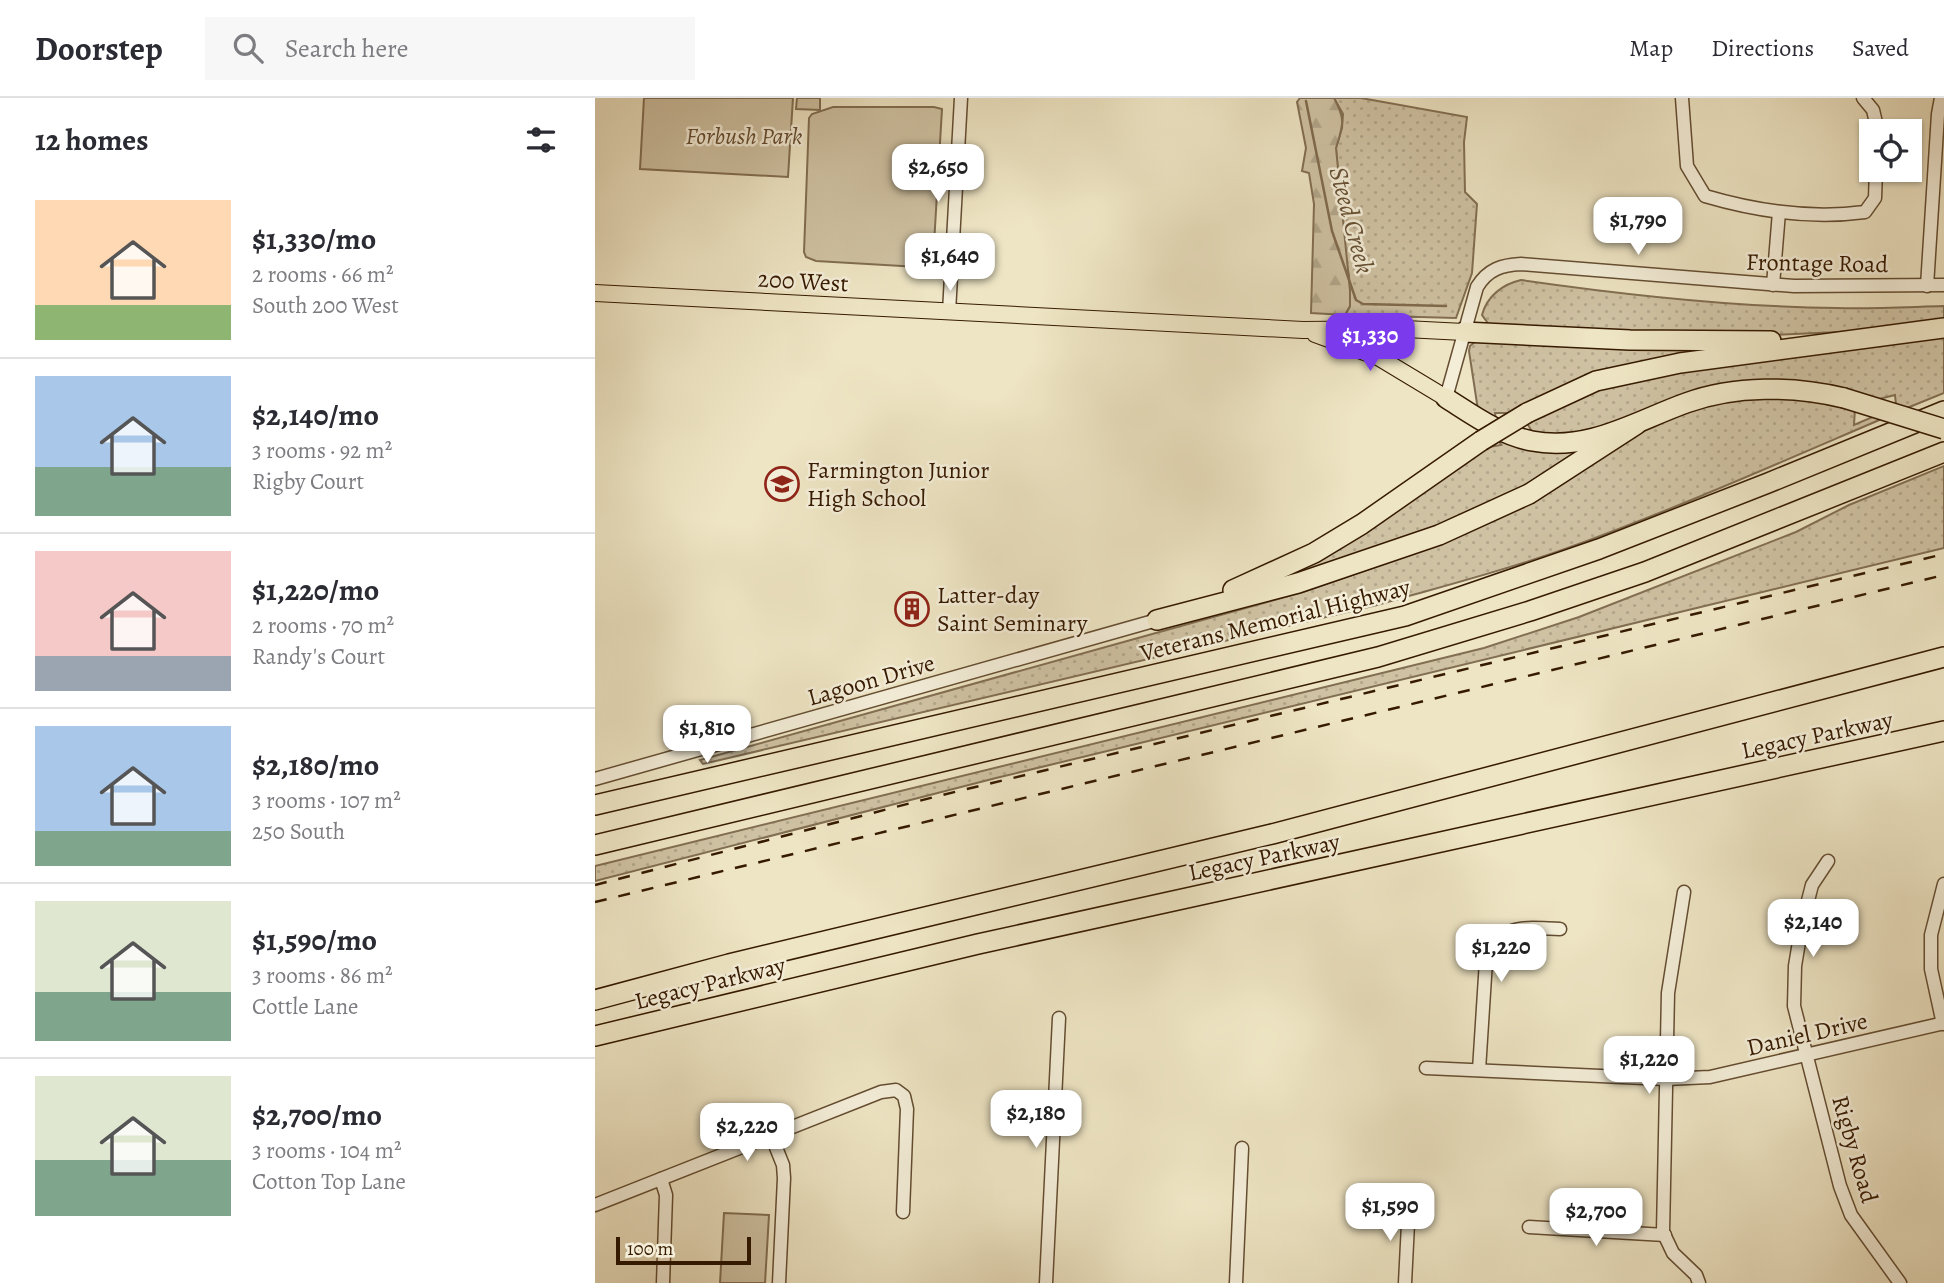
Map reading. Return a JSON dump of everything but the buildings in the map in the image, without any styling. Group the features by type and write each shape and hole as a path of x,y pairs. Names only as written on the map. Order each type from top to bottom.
{"highway":[{"path":"1157,620 1264,577 1314,553 1362,524 1481,441 1527,413 1596,381 1680,363 1944,328"},
{"path":"1464,332 1630,340 1853,341"},
{"path":"1446,398 1498,429 1532,441 1557,443 1580,442 1604,436 1688,402 1734,392 1800,390 1844,398 1944,429"},
{"name":"Veterans Memorial Highway","path":"595,805 1405,616 1598,549 1944,411"},
{"path":"1157,620 1298,583 1439,535 1529,494 1637,424"},
{"path":"595,845 1378,657 1530,611 1645,572 1944,452"},
{"name":"Legacy Parkway","path":"729,964 1272,834 1944,656"},
{"name":"Legacy Parkway","path":"595,1037 991,941 1279,880 1944,731"},
{"path":"595,987 729,964"},
{"path":"595,1000 729,964"}],"main road":[{"name":"200 West","path":"595,293 1303,330"},
{"path":"1303,330 1405,329 1464,332"},
{"path":"1303,330 1378,357 1446,398"}],"street":[{"path":"949,312 961,98"},
{"path":"1682,98 1687,166 1705,196 1779,212 1850,214 1865,212 1875,198 1876,182"},
{"path":"1863,98 1873,110 1875,119"},
{"path":"1927,286 1941,98"},
{"path":"1773,285 1779,212"},
{"name":"Frontage Road","path":"1446,398 1476,291 1482,280 1496,268 1512,265 1773,285 1944,285"},
{"name":"Lagoon Drive","path":"595,779 1157,620"},
{"name":"Rigby Road","path":"1828,861 1812,885 1802,924 1795,966 1794,1006 1840,1186 1851,1215 1900,1283"},
{"path":"1944,884 1931,935 1931,969 1944,1023"},
{"path":"1684,892 1668,993 1663,1186 1665,1235 1673,1253 1696,1275 1699,1283"},
{"path":"1479,1070 1486,961 1491,945 1514,930 1560,929"},
{"path":"1046,1283 1059,1018"},
{"name":"Daniel Drive","path":"1426,1068 1667,1079 1710,1077 1944,1023"},
{"path":"595,1205 881,1092 896,1090 904,1096 907,1109 903,1212"},
{"path":"771,1135 783,1165 784,1178 779,1283"},
{"path":"1236,1283 1242,1148"},
{"path":"661,1179 666,1195 663,1283"},
{"path":"1405,1283 1409,1204"},
{"path":"1529,1227 1665,1235"}],"green space":[{"name":"Forbush Park","path":"644,98 793,98 788,177 640,169"},
{"path":"797,98 820,98 820,110 796,109"},
{"path":"1300,98 1334,98 1342,117 1336,148 1350,291 1350,306 1345,315 1311,313 1314,204 1309,173 1302,171 1306,148 1297,102"},
{"path":"1334,98 1361,98 1467,117 1464,142 1465,192 1477,204 1472,273 1456,318 1345,315 1350,306 1349,276 1344,248 1336,148 1343,114"},
{"path":"833,107 942,109 934,244 931,259 919,267 816,261 806,257 804,252 809,118 812,114"},
{"path":"1521,280 1718,303 1850,308 1944,306 1944,324 1884,330 1752,336 1490,326 1482,315 1488,302 1508,284"},
{"path":"1944,337 1944,393 1902,410 1896,405 1895,395 1871,401 1809,385 1590,431 1536,438 1525,420 1609,386 1668,372"},
{"path":"1476,341 1752,347 1700,356 1514,413 1495,413 1496,420 1478,410 1469,351"},
{"path":"1752,398 1802,399 1855,408 1854,425 1877,415 1884,418 1646,518 1542,557 1472,579 1377,605 703,764 700,760 1303,592 1427,549 1639,431 1710,404"},
{"path":"1498,438 1591,445 1515,493 1362,559 1277,578 1483,448 1501,445"},
{"path":"1944,466 1944,548 996,778 595,881 595,866 1484,648 1579,617 1796,532 1849,505"},
{"path":"724,1213 769,1215 765,1283 720,1283"}],"waterway":[{"name":"Steed Creek","path":"1306,101 1332,231 1356,300 1363,304 1446,306"}],"railway":[{"path":"595,885 938,796 1944,554"},
{"path":"595,902 1944,575"}],"place":[{"name":"Farmington Junior High School","path":"782,484"},
{"name":"Latter-day Saint Seminary","path":"912,609"}]}
